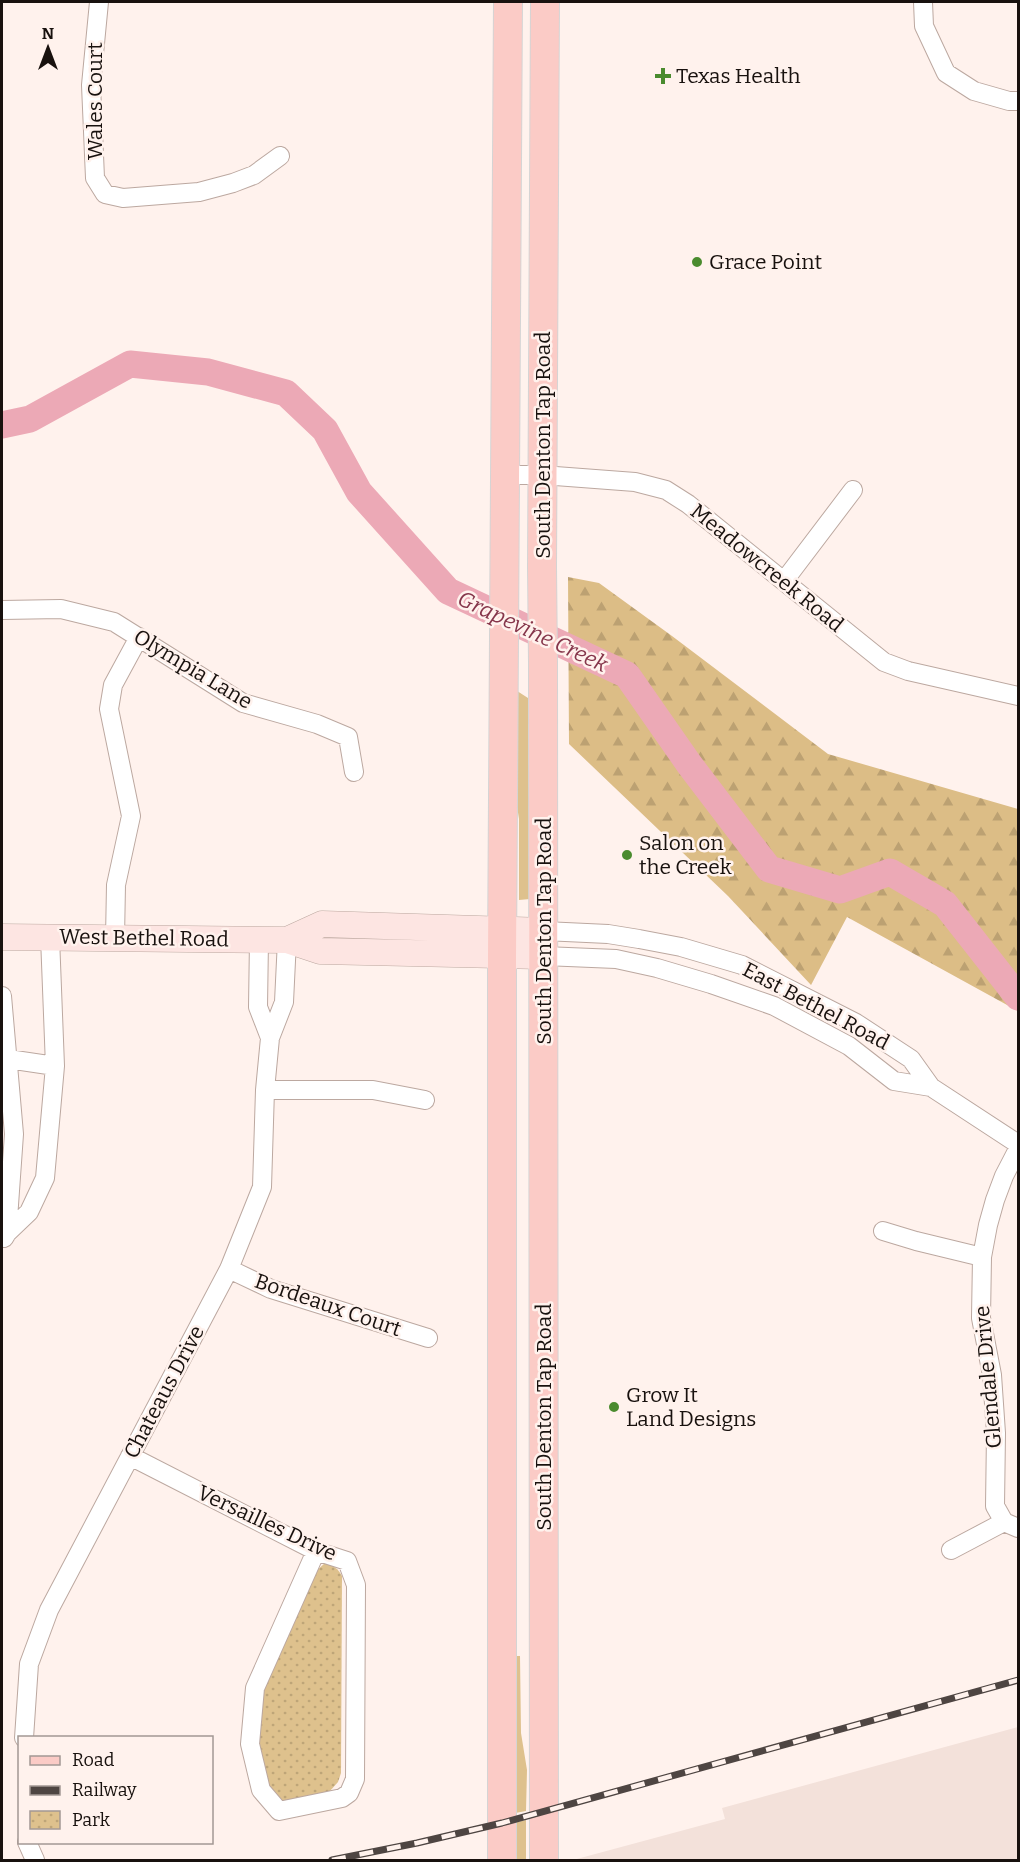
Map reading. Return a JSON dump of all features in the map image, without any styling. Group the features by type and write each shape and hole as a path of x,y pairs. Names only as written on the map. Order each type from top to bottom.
{"main road":[{"name":"South Denton Tap Road","path":"502,1860 502,943 508,2"},
{"name":"South Denton Tap Road","path":"544,1860 542,475 545,2"},
{"path":"507,141 544,141"},
{"name":"West Bethel Road","path":"2,937 286,940 320,951 502,943 544,944"},
{"path":"503,1339 544,1339"},
{"path":"502,1617 544,1616"}],"street":[{"name":"Wales Court","path":"99,2 92,85 95,178 105,194 123,198 199,192 254,175 280,156"},
{"path":"922,2 924,26 946,73 974,91 1009,101 1018,101"},
{"name":"Meadowcreek Road","path":"505,475 542,475 635,482 666,490 688,504 884,662 908,671 1018,696"},
{"path":"784,581 853,490"},
{"name":"Olympia Lane","path":"2,610 61,609 114,622 243,703 318,724 348,737 354,771"},
{"path":"115,938 116,885 131,816 109,709 114,685 139,637"},
{"name":"East Bethel Road","path":"544,944 608,934 681,947 742,965 856,1023 911,1059 931,1087 1018,1146"},
{"path":"4,1238 29,1212 45,1178 55,1066 50,937"},
{"name":"Chateaus Drive","path":"260,940 258,1007 270,1038"},
{"name":"Chateaus Drive","path":"24,1736 29,1664 49,1610 229,1269 262,1187 265,1090 270,1038 284,1002 286,940"},
{"name":"East Bethel Road","path":"544,944 657,968 774,1006 849,1046 894,1081 931,1087"},
{"path":"2,996 5,1059 14,1134 4,1238"},
{"path":"5,1059 55,1066"},
{"path":"265,1090 373,1090 425,1100"},
{"name":"Glendale Drive","path":"1011,1525 995,1506 996,1432 992,1375 981,1318 982,1257 995,1200 1018,1146"},
{"path":"884,1231 982,1257"},
{"name":"Bordeaux Court","path":"229,1269 271,1289 428,1338"},
{"name":"Versailles Drive","path":"130,1456 316,1551 347,1561 356,1585 355,1779 349,1793 342,1798 279,1811 261,1790 250,1744 255,1688 316,1551"},
{"path":"951,1550 1011,1525"},
{"path":"28,1844 35,1860"}],"shaded area":[{"path":"1018,1727 1018,1860 573,1860 725,1819 722,1808"}],"green space":[{"path":"568,577 599,583 828,754 1018,809 1018,1011 847,917 811,985 728,896 569,744"},
{"path":"514,689 528,698 530,899 519,900 519,819 515,793"},
{"path":"325,1563 339,1571 342,1576 341,1773 338,1782 330,1791 288,1801 278,1800 269,1793 257,1743 263,1683 314,1573"},
{"path":"510,1656 520,1656 521,1733 527,1770 526,1811 510,1814"},
{"path":"526,1820 526,1860 509,1860 510,1824"}],"waterway":[{"name":"Grapevine Creek","path":"2,425 30,419 130,364 208,372 286,393 325,430 359,492 448,591 627,675 689,764 769,869 840,890 890,872 945,904 1018,997"}],"railway":[{"path":"332,1860 502,1823 1018,1680"}],"place":[{"name":"Texas Health","path":"663,76"},
{"name":"Grace Point","path":"697,262"},
{"name":"Salon on the Creek","path":"627,855"},
{"name":"Grow It Land Designs","path":"614,1407"}]}
